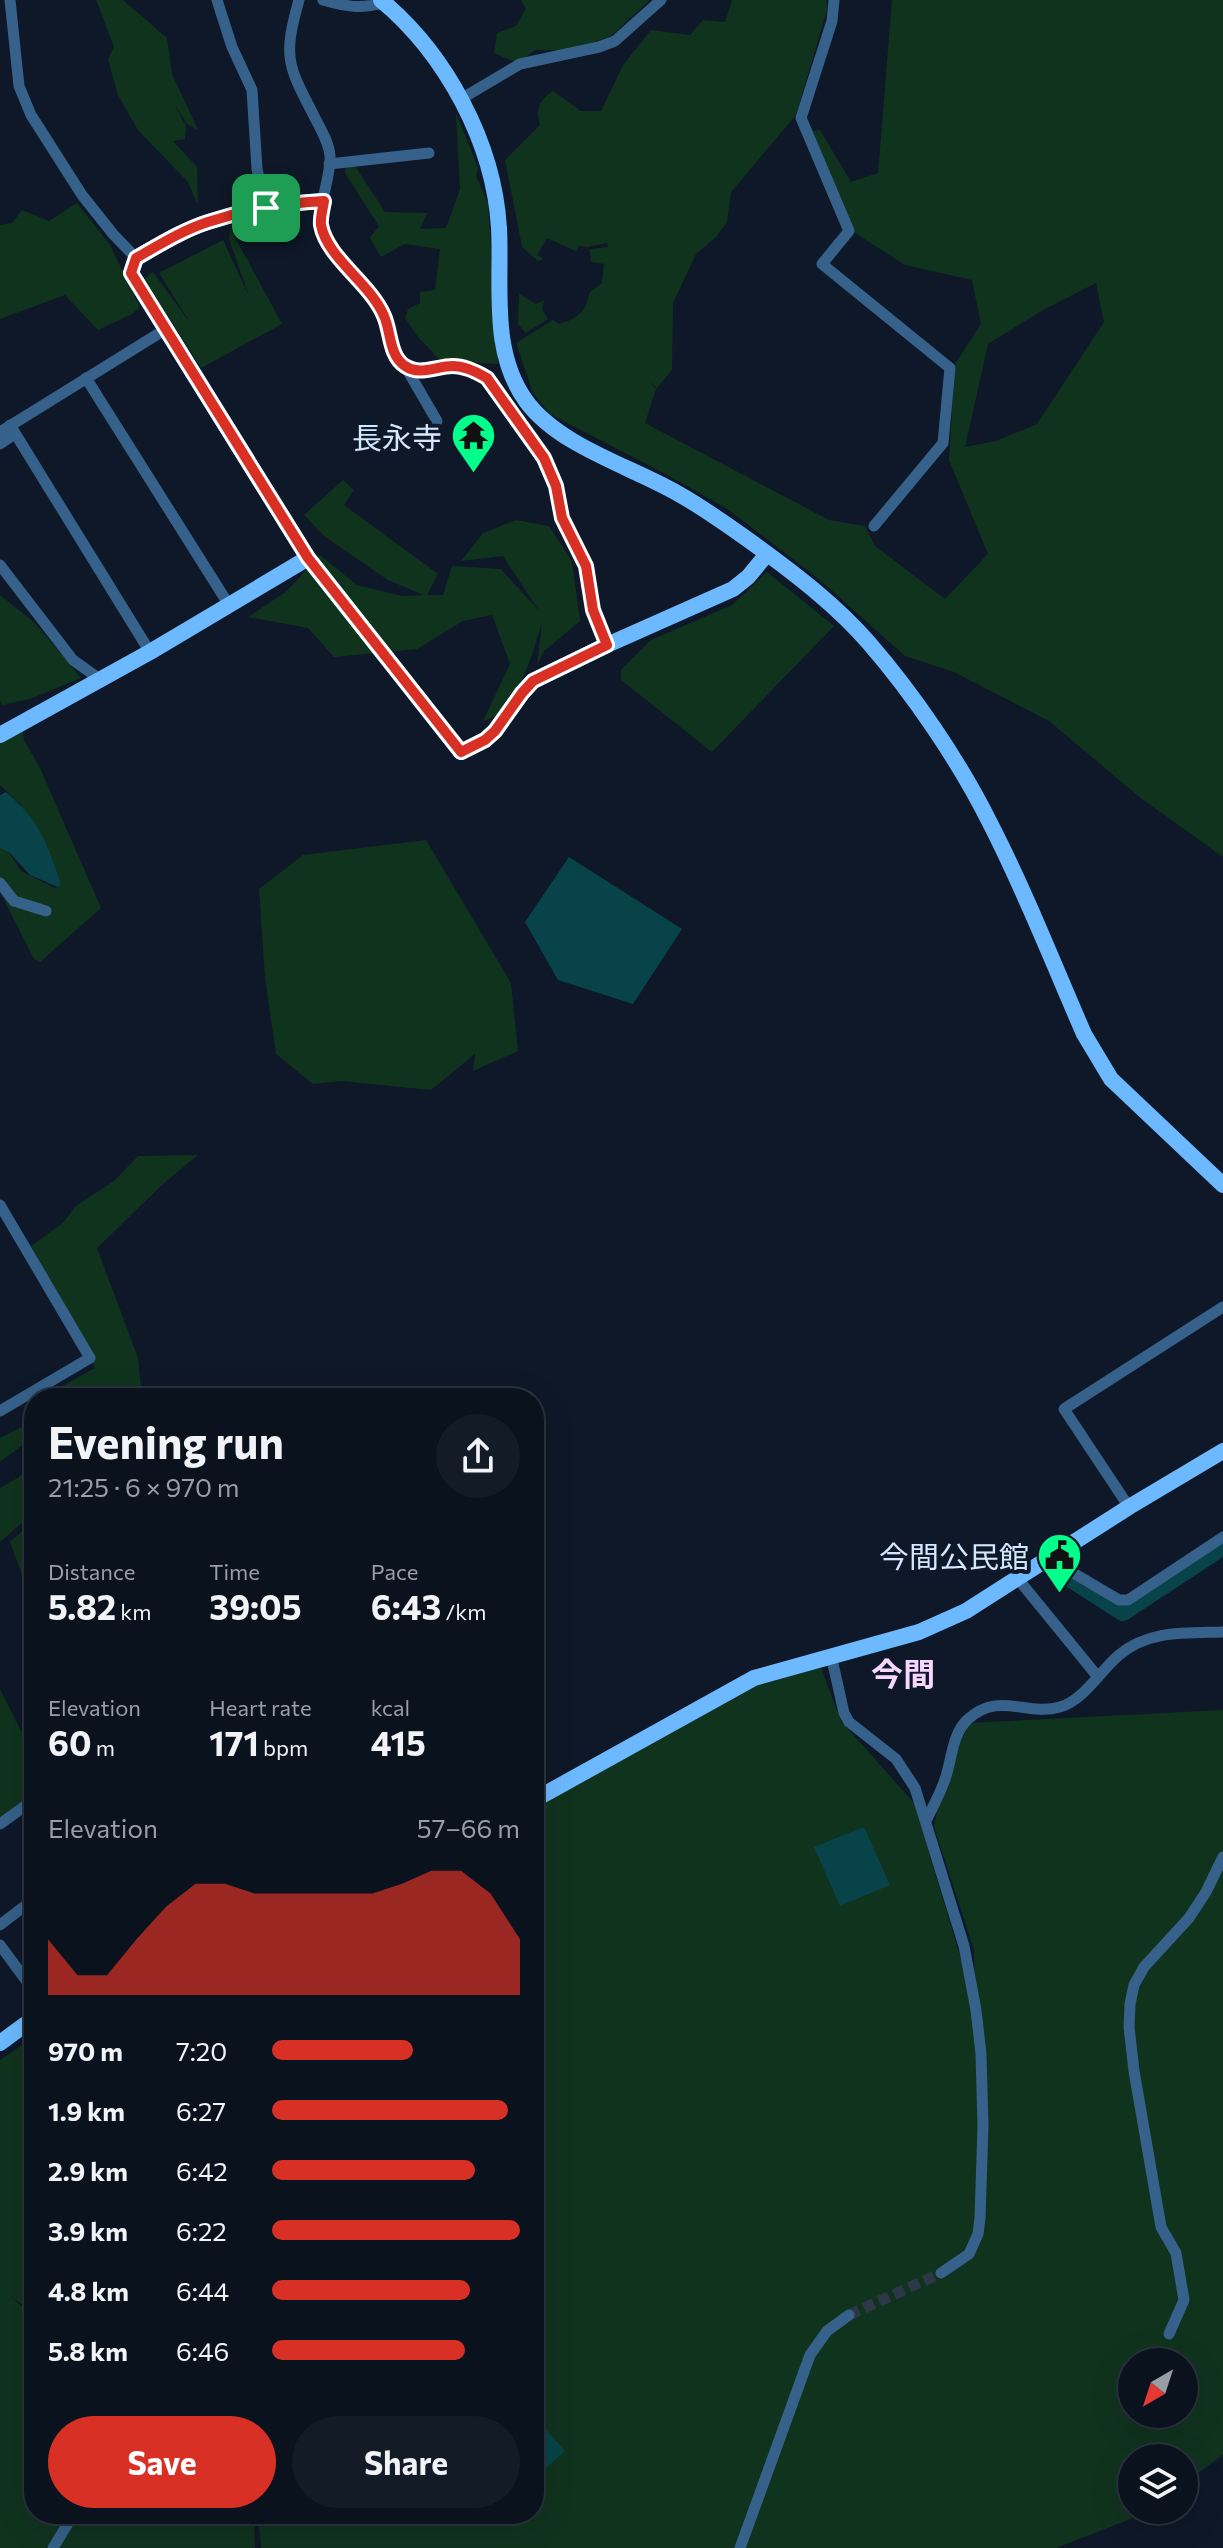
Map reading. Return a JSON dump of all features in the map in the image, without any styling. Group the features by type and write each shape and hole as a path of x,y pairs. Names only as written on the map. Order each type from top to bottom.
{"street":[{"path":"10,0 19,86 31,115 82,195 136,258"},
{"path":"217,0 232,47 252,90 257,169 266,208"},
{"path":"299,0 290,32 289,60 295,81 330,154 320,223 326,238 376,298 386,318 397,359 416,371 453,366 473,370 487,378 544,458 556,486 562,518 586,566 593,610 607,645"},
{"path":"323,0 365,8 383,2 416,33 461,99 486,163 497,205 500,317 507,361 515,383 528,404 550,426 678,493 767,554 844,617 869,643 904,687 971,786 1084,1034 1111,1079 1223,1185"},
{"path":"461,99 520,64 615,41 661,0"},
{"path":"834,0 832,21 801,118 849,231 822,264 950,368 943,443 874,526"},
{"path":"329,164 429,153"},
{"path":"324,201 287,203 207,222 136,258 131,273 308,558 461,752 485,740 495,731 533,681 733,589 767,554"},
{"path":"0,444 9,430 166,329"},
{"path":"405,366 437,421"},
{"path":"86,378 229,605"},
{"path":"9,430 150,652"},
{"path":"0,735 150,652 308,558"},
{"path":"0,565 73,660 101,680"},
{"path":"0,883 14,901 46,911"},
{"path":"0,1205 90,1358 39,1388"},
{"path":"1129,1507 1064,1409 1223,1307"},
{"path":"0,1411 24,1397"},
{"path":"544,1794 754,1678 919,1632 943,1622 1223,1451"},
{"path":"1048,1558 1119,1600 1128,1600 1223,1537"},
{"path":"1018,1579 1098,1677"},
{"path":"926,1821 945,1782 957,1734 964,1723 986,1707 1004,1704 1051,1709 1064,1706 1077,1698 1119,1655 1149,1638 1165,1634 1223,1632"},
{"path":"831,1655 844,1713 849,1722 896,1759 915,1788 964,1946 976,2010 983,2126 978,2234 969,2254 941,2273"},
{"path":"0,1824 24,1807"},
{"path":"1169,2334 1184,2300 1176,2253 1161,2227 1134,2071 1130,2004 1134,1985 1144,1967 1189,1918 1223,1857"},
{"path":"0,1925 24,1907"},
{"path":"0,1945 24,1977"},
{"path":"0,2043 24,2025"},
{"path":"740,2548 810,2355 827,2331 849,2315"},
{"path":"53,2548 68,2524"}],"shaded area":[{"path":"96,0 123,0 167,38 172,74 198,130 187,124 174,104 186,126 185,139 173,141 197,167 198,205 188,182 138,130 118,95 108,59 114,47"},
{"path":"521,0 650,0 612,35 577,50 535,50 517,63 494,53 497,33 516,26 526,9"},
{"path":"732,0 826,0 827,10 796,115 731,192 727,222 716,237 696,254 673,303 672,370 657,388 649,381 656,389 645,423 829,520 865,526 875,546 945,599 988,554 949,460 955,364 981,324 972,280 905,265 855,233 811,131 820,130 851,182 878,173 892,0 1223,0 1223,857 1142,799 1049,721 954,672 905,656 820,580 726,508 550,414 533,393 516,343 553,320 559,324 580,314 589,293 602,283 604,264 591,262 590,249 608,247 607,243 579,246 576,251 547,238 537,255 544,259 538,261 522,247 505,160 540,125 539,105 553,91 581,111 601,111 623,65 651,30 690,35 703,20 725,22","holes":["1096,283 1104,322 1037,424 996,441 965,447 988,344 1043,310"]},
{"path":"456,113 488,203 498,364 441,361 418,337 405,318 408,309 420,303 420,292 435,290 440,249 405,244 381,257 370,238 379,226 345,173 346,167 355,166 385,212 427,213 420,229 446,228 460,189"},
{"path":"77,203 110,245 140,307 98,330 65,295 0,319 0,225 12,223 22,210 49,221"},
{"path":"230,228 282,324 201,368 144,279 153,272 191,324 159,273 223,240 249,296 229,239"},
{"path":"519,294 536,304 544,300 542,309 548,319 526,333 518,324"},
{"path":"343,480 354,490 344,505 438,574 427,595 443,595 452,566 501,569 539,611 503,556 461,561 483,533 516,520 549,526 572,561 580,621 544,651 537,665 542,623 522,680 506,707 495,716 483,721 510,664 492,615 463,621 417,649 334,657 308,628 248,617 287,591 320,555 357,585 402,596 424,595 388,580 324,536 304,515"},
{"path":"767,572 834,626 712,752 621,680 621,670 651,640 732,605"},
{"path":"0,595 35,623 81,678 30,699 2,705"},
{"path":"23,730 24,740 40,768 101,908 40,962 34,959 0,892 0,839 21,871 55,888 60,884 20,804 0,785 0,743"},
{"path":"6,792 35,823 51,856 61,884 58,887 30,875 9,852 0,848 0,795"},
{"path":"426,840 511,983 518,1051 473,1071 475,1054 431,1090 341,1081 313,1084 276,1054 265,978 259,889 303,855"},
{"path":"569,857 682,929 633,1004 558,980 525,922"},
{"path":"198,1155 97,1248 138,1358 141,1388 59,1388 95,1368 31,1246 63,1223 76,1206 114,1181 138,1156"},
{"path":"24,1426 24,1444 0,1462 0,1438"},
{"path":"24,1472 24,1521 0,1542 0,1488"},
{"path":"24,1530 24,1580 10,1542"},
{"path":"821,1668 841,1721 914,1803 975,2006 974,1950 934,1827 942,1787 969,1723 1223,1710 1223,2455 1198,2473 1198,2444 1118,2444 1118,2524 1056,2548 261,2548 259,2524 544,2524 544,1798 761,1678"},
{"path":"0,1689 24,1737 24,1811 0,1823"},
{"path":"864,1827 890,1885 840,1906 814,1847"},
{"path":"24,2044 24,2306 10,2296 24,2308 24,2524 254,2524 255,2548 0,2548 0,2060"},
{"path":"544,2427 565,2451 544,2470"}],"waterway":[{"path":"1064,1573 1123,1611 1223,1545"}],"tunnel":[{"path":"849,2315 941,2273"}],"place":[{"name":"長永寺","path":"473,475"},
{"name":"今間公民館","path":"1060,1594"}],"district":[{"name":"今間","path":"903,1673"}],"route":[{"path":"324,201 320,223 326,238 376,298 386,318 397,359 416,371 453,366 473,370 487,378 544,458 556,486 562,518 586,566 593,610 607,645 533,681 495,731 485,740 461,752 308,558 131,273 136,258 175,236 207,222 266,208 287,203 324,201"}]}
